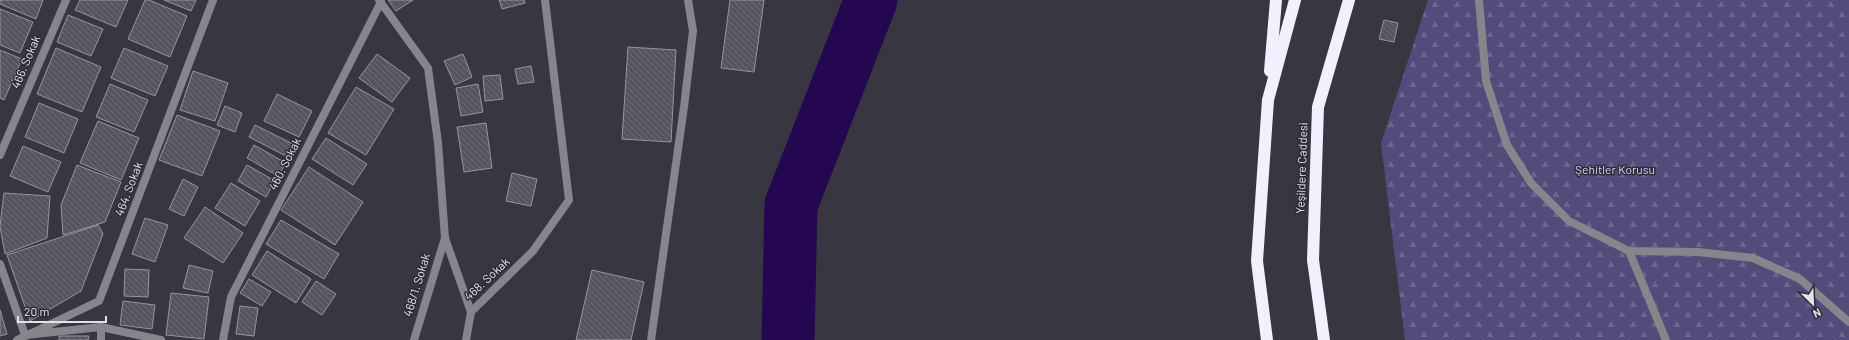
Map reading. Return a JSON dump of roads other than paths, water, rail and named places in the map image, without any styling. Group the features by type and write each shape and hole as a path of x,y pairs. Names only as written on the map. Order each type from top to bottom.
{"highway":[{"path":"1267,340 1257,261 1276,0"},
{"path":"1268,100 1295,0"},
{"name":"Yeşildere Caddesi","path":"1324,340 1313,260 1318,107 1348,0"}],"street":[{"name":"466. Sokak","path":"0,155 66,0"},
{"name":"464. Sokak","path":"17,340 99,301 213,0"},
{"name":"468. Sokak","path":"380,1 428,68 438,144 445,238 471,312 533,251 569,200 545,0"},
{"path":"651,340 684,107 693,31 688,0"},
{"path":"1480,0 1486,81 1507,145 1531,183 1569,221 1629,251 1698,252 1753,258 1800,279 1849,322"},
{"name":"460. Sokak","path":"223,340 231,297 380,1"},
{"name":"468/1. Sokak","path":"414,340 445,238"},
{"path":"1629,251 1666,340"},
{"path":"0,264 25,335 101,327 161,340"},
{"path":"466,340 471,312"},
{"path":"101,327 101,340"}],"waterway":[{"path":"788,340 791,205 871,0"}],"park label":[{"name":"Şehitler Korusu","path":"1615,170"}]}
